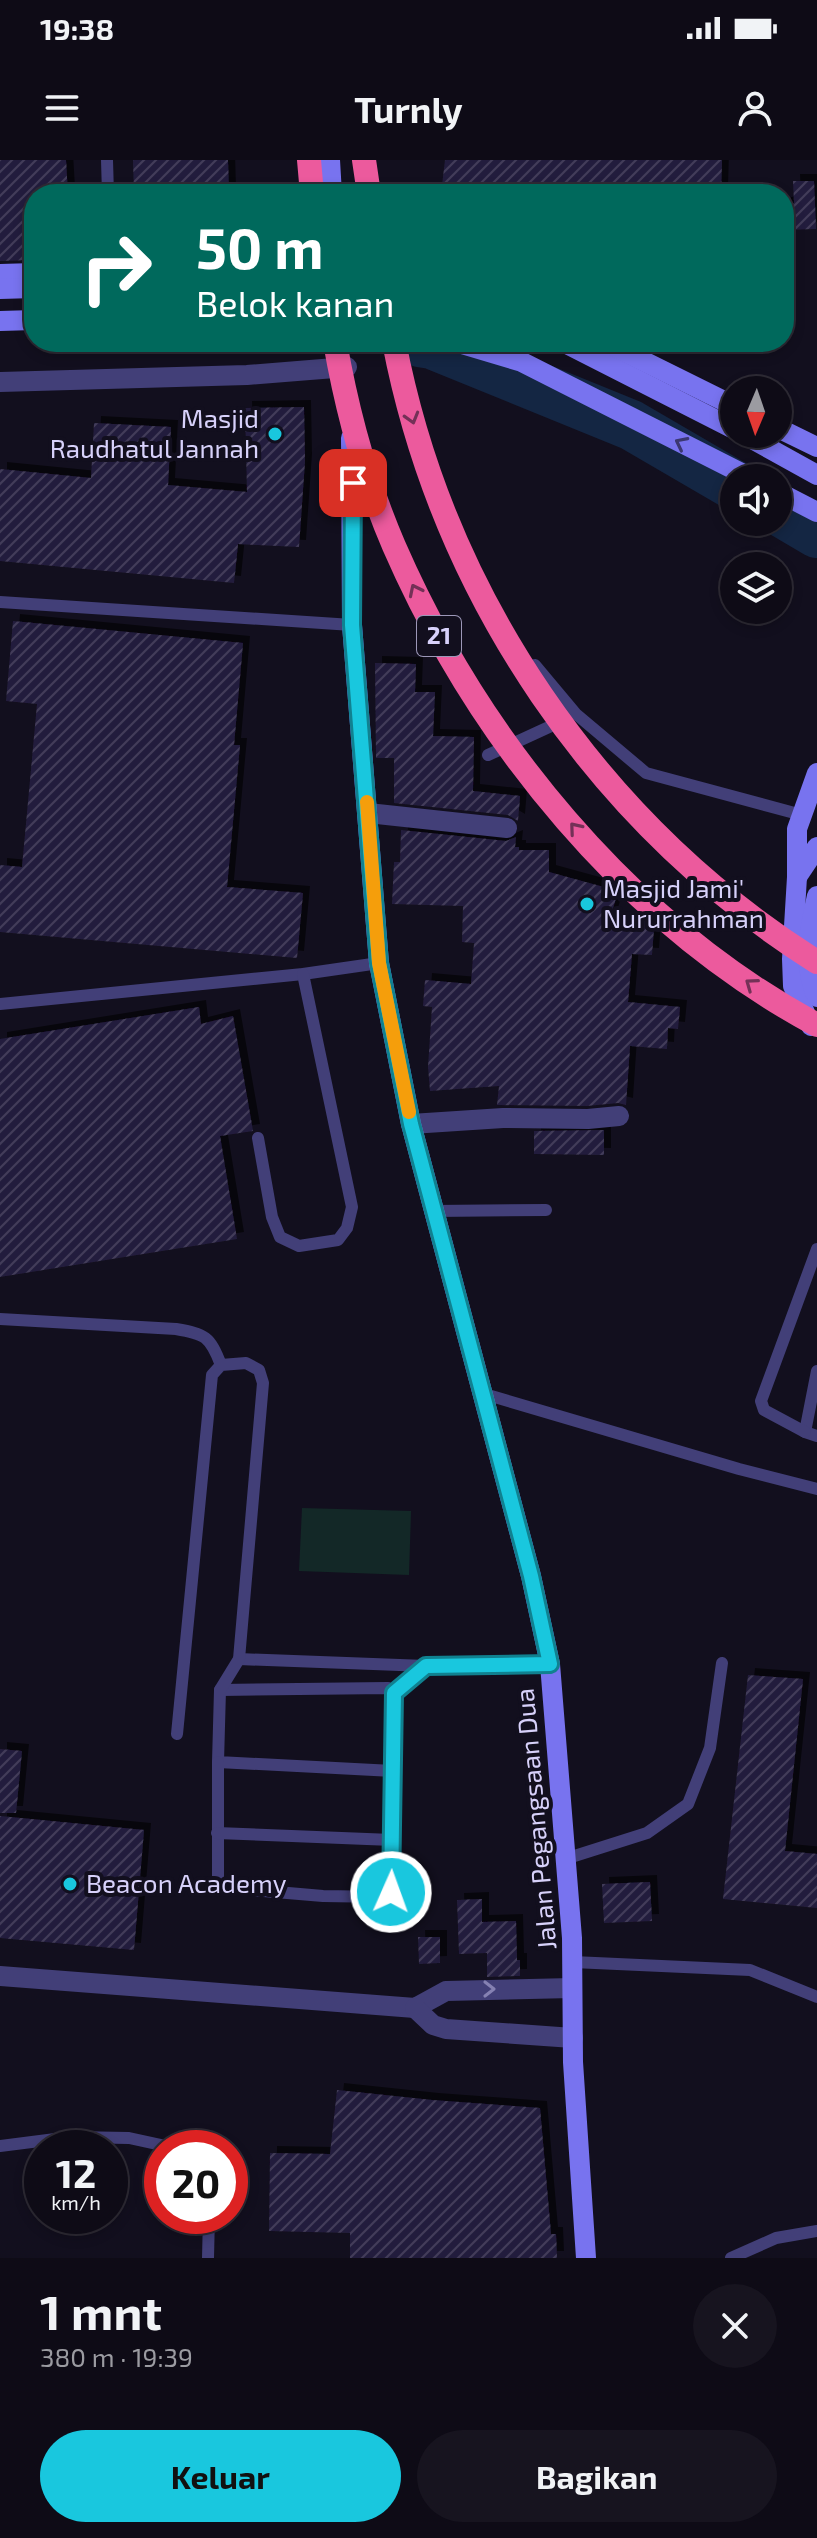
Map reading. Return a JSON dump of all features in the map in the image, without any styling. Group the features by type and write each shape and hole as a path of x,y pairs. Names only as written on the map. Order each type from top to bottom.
{"highway":[{"path":"309,160 311,184"},
{"path":"364,160 368,184"},
{"name":"21","path":"343,352 355,434 393,544 436,632 489,719 568,820 628,885 718,961 764,994 817,1025"},
{"name":"21","path":"397,352 426,464 446,519 504,639 539,693 608,780 663,839 755,918 817,960"}],"main road":[{"path":"330,160 331,184"},
{"path":"0,274 24,273"},
{"path":"0,289 24,288"},
{"path":"0,321 24,320"},
{"name":"Jalan Pegangsaan Dua","path":"343,352 353,483 352,625 379,963 411,1124 531,1576 550,1664 573,1962 573,2062 586,2258"},
{"path":"488,352 522,362 723,464"},
{"path":"583,352 720,422"},
{"path":"625,352 720,399"},
{"path":"792,435 817,447"},
{"path":"768,448 817,475"},
{"path":"792,499 817,512"},
{"path":"817,773 797,829 792,959 793,986 808,1022 817,1034"},
{"path":"797,877 817,847"},
{"path":"817,896 807,956 817,997"},
{"path":"792,959 817,960"}],"street":[{"path":"0,382 247,375 343,352"},
{"path":"368,813 507,828"},
{"path":"411,1124 503,1118 588,1119 619,1116"},
{"path":"0,1976 415,2008 446,1991 572,1988"},
{"path":"415,2008 433,2025 446,2029 573,2038"}],"lane":[{"path":"107,160 108,184"},
{"path":"0,602 352,625"},
{"path":"530,658 576,714 646,773 802,815"},
{"path":"488,755 576,714"},
{"path":"0,1004 303,974 379,963"},
{"path":"258,1138 272,1217 280,1237 299,1246 338,1240 347,1228 352,1207 303,974"},
{"path":"433,1211 546,1210"},
{"path":"817,1249 761,1401 764,1410 811,1434 817,1371"},
{"path":"0,1319 176,1329 201,1334 213,1344 221,1365"},
{"path":"177,1734 211,1381 215,1369 221,1365 238,1362 255,1366 263,1383 239,1659 220,1690 217,1880 223,1887 366,1898 385,1897 391,1892 394,1693 426,1666"},
{"path":"481,1393 817,1489"},
{"path":"239,1659 426,1666 550,1664"},
{"path":"565,1859 647,1833 688,1804 710,1748 722,1663"},
{"path":"220,1690 388,1688 394,1693"},
{"path":"218,1762 393,1771"},
{"path":"217,1833 392,1840"},
{"path":"573,1962 750,1970 817,1997"},
{"path":"0,2146 71,2137 144,2141"},
{"path":"731,2258 776,2238 817,2231"},
{"path":"208,2258 209,2234"}],"green space":[{"path":"302,1508 411,1511 409,1575 299,1571"}],"building":[{"path":"0,160 66,160 67,184 24,184 24,260 0,261"},
{"path":"133,160 228,160 229,184 134,184"},
{"path":"445,160 722,160 721,184 442,184"},
{"path":"793,181 814,181 816,229 794,230"},
{"path":"304,407 305,461 299,547 238,544 234,583 0,561 0,469 91,478 94,423 171,427 168,485 247,492 245,408"},
{"path":"13,621 243,643 234,745 240,745 227,887 303,893 297,958 0,932 0,865 22,867 37,704 6,701"},
{"path":"375,663 416,664 415,692 435,692 433,736 474,737 473,791 520,796 518,821 508,815 394,803 394,758 376,758"},
{"path":"401,830 506,841 516,837 515,847 519,850 549,850 549,872 611,889 617,895 610,918 645,921 654,928 652,955 632,954 628,1002 680,1007 678,1029 668,1028 667,1049 630,1046 626,1105 497,1105 499,1086 430,1091 428,1067 432,1007 423,1006 425,980 471,984 474,943 462,942 463,906 392,904 394,862 400,862"},
{"path":"199,1007 201,1024 233,1016 253,1131 220,1136 237,1239 0,1277 0,1039"},
{"path":"604,1130 604,1155 534,1154 534,1131"},
{"path":"748,1675 803,1679 785,1851 817,1854 817,1908 723,1899"},
{"path":"0,1749 22,1751 16,1813 0,1813"},
{"name":"Beacon Academy","path":"0,1816 144,1830 134,1950 0,1938"},
{"path":"650,1882 652,1921 604,1923 602,1884"},
{"path":"482,1899 482,1922 516,1921 520,1976 487,1977 487,1953 459,1954 457,1900"},
{"path":"418,1937 440,1937 440,1963 419,1964"},
{"path":"337,2090 540,2108 551,2234 556,2234 557,2258 350,2258 350,2233 269,2231 270,2153 330,2154"}],"waterway":[{"path":"452,352 631,425 720,477"},
{"path":"792,518 817,533"}],"slow traffic":[{"path":"367,802 379,963 409,1112"}],"place":[{"name":"Masjid Raudhatul Jannah","path":"275,434"},
{"name":"Masjid Jami' Nururrahman","path":"587,904"},
{"name":"Beacon Academy","path":"70,1884"}],"route":[{"path":"353,483 352,625 379,963 411,1124 531,1576 550,1664 426,1666 394,1693 391,1892"}]}
